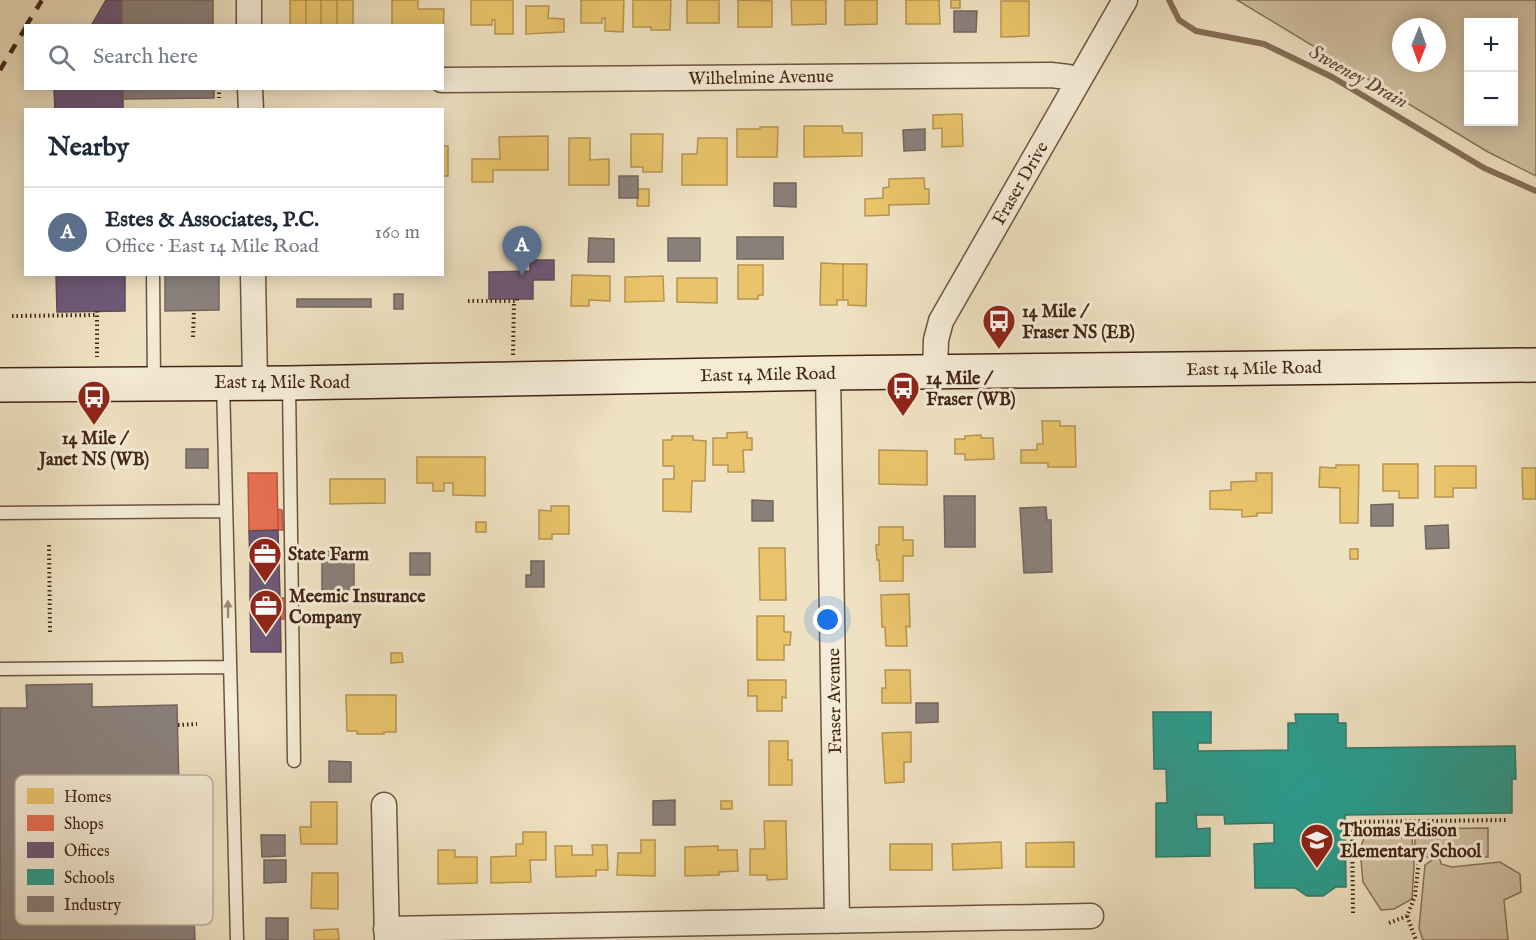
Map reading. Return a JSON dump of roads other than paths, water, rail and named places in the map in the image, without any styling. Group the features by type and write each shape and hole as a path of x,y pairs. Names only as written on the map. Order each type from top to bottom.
{"main road":[{"name":"East 14 Mile Road","path":"0,385 289,383 935,371 1536,364"}],"street":[{"path":"249,0 249,24"},
{"name":"Fraser Drive","path":"935,371 936,340 941,321 1125,0"},
{"name":"Wilhelmine Avenue","path":"444,80 1051,75 1068,77 1078,82"},
{"path":"250,90 250,108"},
{"path":"253,276 255,383"},
{"name":"Fraser Avenue","path":"828,373 837,921"},
{"path":"384,805 387,935 655,932 837,921 955,930 1091,916"}],"lane":[{"path":"153,276 154,383"},
{"path":"223,382 237,940"},
{"path":"289,383 294,761"},
{"path":"0,513 226,511"},
{"path":"0,669 230,667"}],"waterway":[{"name":"Sweeney Drain","path":"1169,0 1179,20 1196,31 1264,44 1332,77 1484,168 1536,191"}],"railway":[{"path":"27,24 42,0"},
{"path":"0,70 24,30"}],"place":[{"name":"Estes & Associates, P.C.","path":"522,276"},
{"name":"14 Mile / Fraser NS (EB)","path":"999,350"},
{"name":"14 Mile / Fraser (WB)","path":"903,417"},
{"name":"14 Mile / Janet NS (WB)","path":"94,426"},
{"name":"State Farm","path":"265,583"},
{"name":"Meemic Insurance Company","path":"266,635"},
{"name":"Thomas Edison Elementary School","path":"1317,869"}]}
